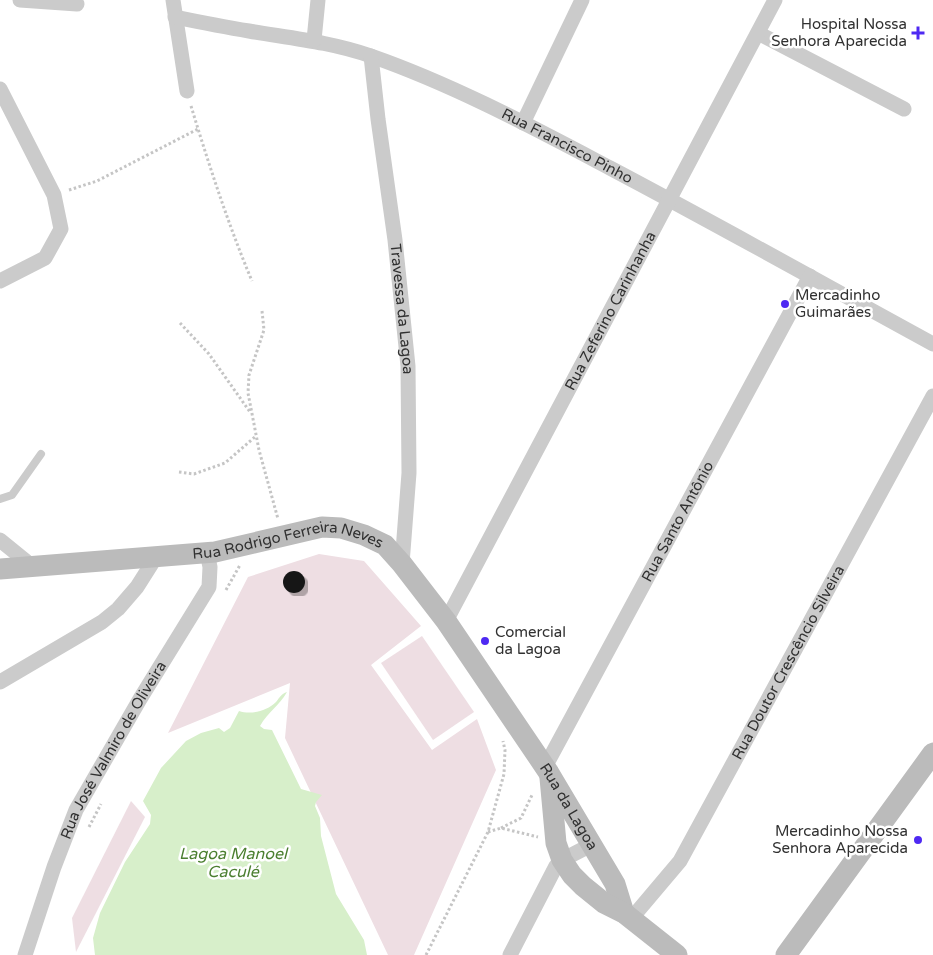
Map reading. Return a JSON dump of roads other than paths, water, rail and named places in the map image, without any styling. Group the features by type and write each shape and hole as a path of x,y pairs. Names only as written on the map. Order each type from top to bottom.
{"street":[{"path":"20,0 77,4"},
{"path":"174,0 187,91"},
{"path":"314,40 318,0"},
{"path":"523,123 582,0"},
{"name":"Rua Zeferino Carinhanha","path":"446,621 775,0"},
{"name":"Rua Francisco Pinho","path":"175,17 248,31 314,40 371,56 429,78 523,123 669,200 933,344"},
{"path":"758,33 904,109"},
{"name":"Travessa da Lagoa","path":"371,56 395,240 408,366 409,473 402,564"},
{"path":"0,88 54,195 61,229 45,258 0,281"},
{"name":"Rua Santo Antônio","path":"547,770 810,276"},
{"name":"Rua Doutor Crescêncio Silveira","path":"627,916 680,861 933,396"},
{"name":"Rua Rodrigo Ferreira Neves","path":"0,569 206,553 322,527 341,528 364,535 385,545 402,564 446,621 547,770"},
{"path":"0,540 32,566"},
{"name":"Rua José Valmiro de Oliveira","path":"25,955 54,868 76,810 140,699 209,587 210,567 206,553"},
{"path":"0,682 102,622 118,609 137,587 156,557"},
{"path":"786,955 933,753"},
{"name":"Rua da Lagoa","path":"547,770 593,844 615,884 627,916"},
{"name":"Rua da Lagoa","path":"547,770 559,851"},
{"path":"559,851 593,844"},
{"path":"559,851 572,875 582,886 604,903 627,916 677,955"},
{"path":"510,955 556,866 559,851"}],"lane":[{"path":"0,499 12,495 41,454"}],"water":[{"name":"Lagoa Manoel Caculé","path":"287,692 260,726 264,729 272,730 301,789 322,795 315,806 320,818 321,836 336,894 364,940 367,955 95,955 93,938 100,913 125,862 150,824 151,815 143,801 161,768 186,741 201,733 219,728 224,732 230,728 239,711 249,713 264,710"}],"place":[{"name":"Hospital Nossa Senhora Aparecida","path":"918,33"},
{"name":"Mercadinho Guimarães","path":"785,304"},
{"name":"Comercial da Lagoa","path":"485,641"},
{"name":"Mercadinho Nossa Senhora Aparecida","path":"918,840"}]}
